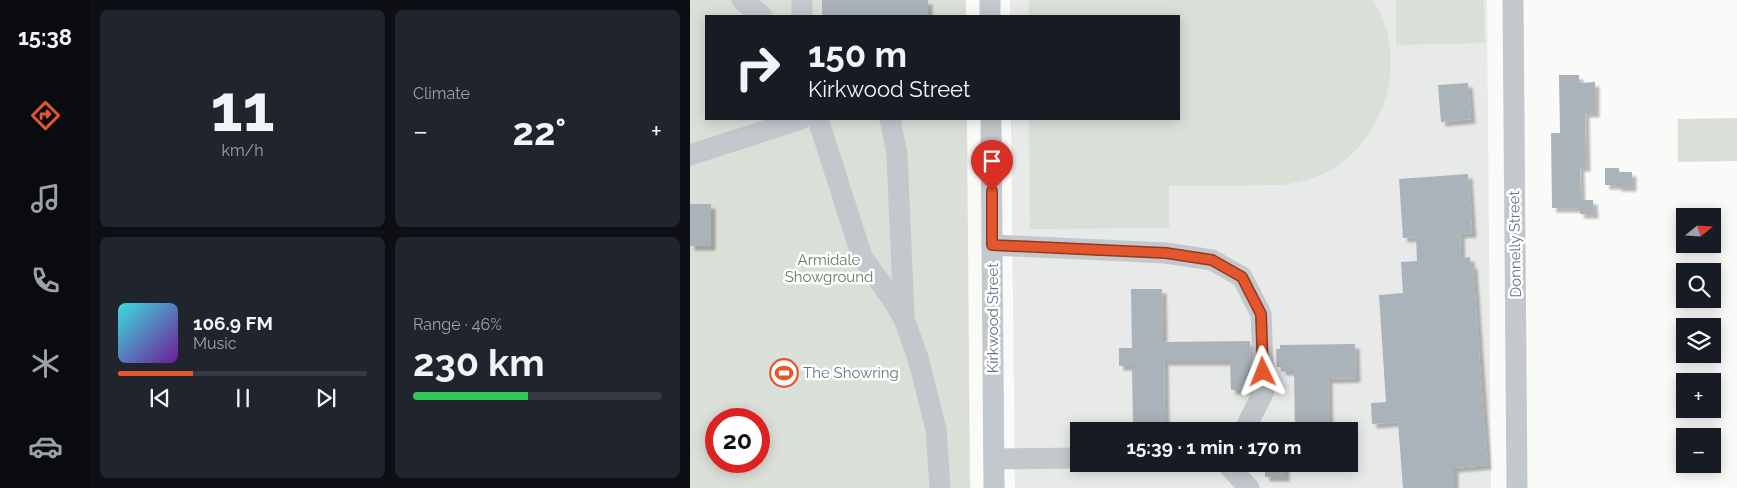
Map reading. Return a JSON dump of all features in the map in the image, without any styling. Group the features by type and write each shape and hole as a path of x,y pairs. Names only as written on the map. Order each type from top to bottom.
{"street":[{"path":"742,0 761,15"},
{"path":"802,0 802,15"},
{"path":"990,0 990,15"},
{"name":"Donnelly Street","path":"1513,0 1517,488"},
{"path":"690,155 798,120"},
{"path":"818,120 862,257 904,320 918,358 936,429 940,488"},
{"path":"890,120 897,154 904,320"},
{"name":"Kirkwood Street","path":"991,120 994,488"},
{"path":"992,245 1166,253 1212,260 1242,277 1261,314 1264,391 1248,422"},
{"path":"994,458 1070,458"},
{"path":"1234,472 1249,488"}],"shaded area":[{"path":"1010,0 1487,0 1491,488 1015,488 1011,120 1180,120 1180,15 1010,15"}],"green space":[{"name":"Armidale Showground","path":"690,0 966,0 966,15 705,15 705,120 967,120 970,488 690,488"},
{"path":"1029,0 1373,0 1384,22 1389,45 1391,68 1387,91 1380,114 1368,134 1353,153 1334,168 1316,177 1284,185 1169,186 1169,228 1030,229 1029,120 1180,120 1180,15 1029,15"},
{"path":"1396,0 1484,0 1485,43 1396,45"},
{"path":"1737,118 1737,161 1678,162 1678,119"}],"building":[{"path":"822,0 928,0 928,15 822,15"},
{"path":"1559,75 1579,75 1579,83 1595,82 1595,113 1585,113 1586,167 1580,167 1581,200 1593,200 1594,214 1580,214 1579,208 1552,208 1551,133 1560,133"},
{"path":"1468,83 1471,119 1441,122 1438,85"},
{"path":"1605,168 1619,168 1619,172 1632,172 1632,187 1605,185"},
{"path":"1468,174 1472,233 1460,234 1461,258 1470,257 1471,265 1473,265 1487,465 1454,468 1454,488 1403,488 1398,422 1372,424 1371,403 1386,402 1379,295 1403,293 1401,262 1417,261 1416,237 1403,238 1399,179"},
{"path":"690,204 711,204 711,246 690,246"},
{"path":"1131,289 1162,289 1163,342 1250,341 1251,390 1231,390 1230,361 1164,361 1165,422 1133,422 1132,366 1119,366 1119,348 1132,348"},
{"path":"1355,344 1356,378 1328,379 1329,422 1295,422 1294,371 1281,371 1281,367 1277,367 1276,349 1280,349 1280,345"},
{"path":"1265,472 1285,472 1285,477 1265,477"}],"place":[{"name":"The Showring","path":"784,373"}],"route":[{"path":"992,191 992,245 1166,253 1212,260 1242,277 1261,314 1263,372"}]}
